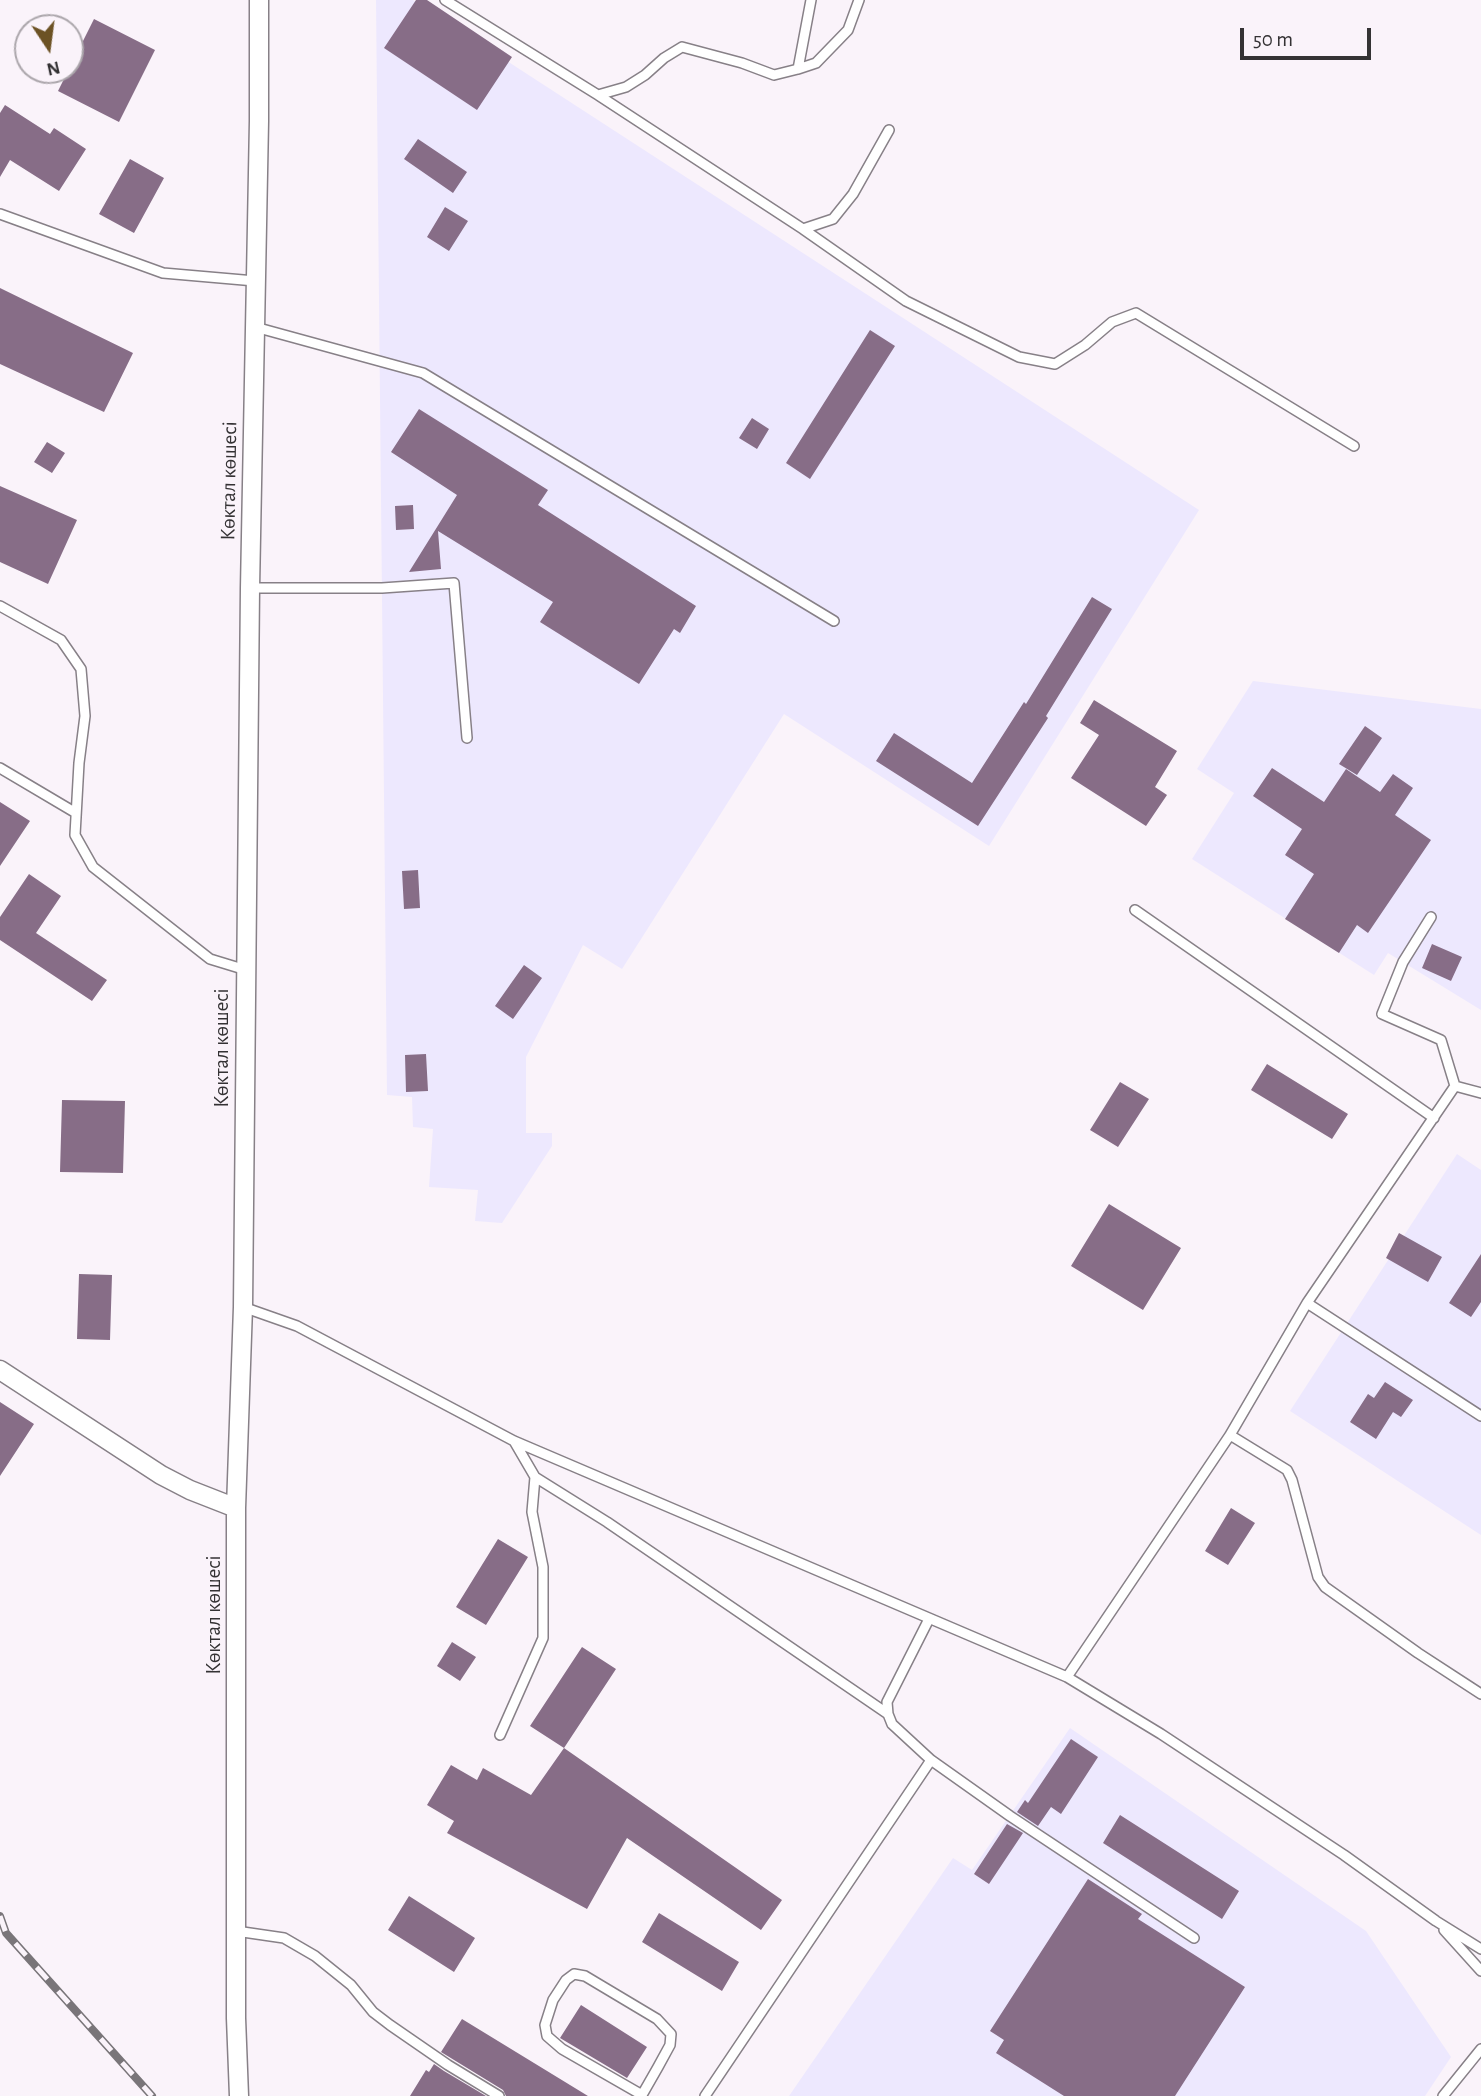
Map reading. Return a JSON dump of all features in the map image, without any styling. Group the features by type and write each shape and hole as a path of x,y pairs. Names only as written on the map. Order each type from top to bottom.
{"street":[{"name":"Көктал көшесі","path":"239,2096 236,2018 236,1508 243,1307 250,589 259,121 258,0"},
{"path":"0,1370 161,1475 236,1508"}],"lane":[{"path":"444,0 598,95 803,229 906,301 1019,358 1055,364 1085,345 1112,322 1136,313 1354,446"},
{"path":"798,69 811,0"},
{"path":"598,95 626,87 682,47 742,63 774,75 798,69 816,62 848,30 859,0"},
{"path":"803,229 832,219 853,194 889,130"},
{"path":"0,214 163,273 255,281"},
{"path":"255,327 423,373 834,621"},
{"path":"250,589 382,588 454,583 467,738"},
{"path":"0,606 61,640 81,669 85,716 75,835 93,866 210,959 246,970"},
{"path":"0,768 76,813"},
{"path":"1135,910 1434,1118"},
{"path":"1431,916 1403,962 1382,1014 1441,1040 1455,1086"},
{"path":"1066,1677 1230,1434 1307,1303 1455,1086"},
{"path":"1455,1086 1481,1093"},
{"path":"1307,1303 1481,1416"},
{"path":"243,1307 297,1326 514,1441 1066,1677 1161,1734 1481,1950"},
{"path":"1230,1434 1287,1470 1315,1567 1325,1587 1481,1694"},
{"path":"514,1441 535,1477 607,1522 888,1714"},
{"path":"500,1735 543,1638 543,1567 533,1512 535,1477"},
{"path":"929,1619 887,1702 892,1724 931,1760 1010,1816 1194,1938"},
{"path":"705,2096 931,1760"},
{"path":"1436,1921 1481,1971"},
{"path":"236,1931 284,1938 315,1956 351,1985 373,2012 448,2065 499,2096"},
{"path":"574,1974 585,1976 657,2019 671,2034 670,2045 642,2095 562,2049 547,2036 545,2025 552,2000 566,1980 574,1974"},
{"path":"1443,2096 1481,2049"}],"shaded area":[{"path":"376,0 413,0 1199,510 989,846 784,714 622,969 583,945 526,1057 526,1133 552,1133 552,1146 502,1223 475,1221 478,1190 429,1187 433,1129 413,1127 412,1097 387,1095"},
{"path":"1253,681 1481,709 1481,1010 1388,953 1374,975 1192,859 1234,793 1197,769"},
{"path":"1457,1154 1481,1170 1481,1535 1290,1411"},
{"path":"1070,1728 1366,1931 1451,2057 1425,2096 789,2096 953,1858 972,1870"}],"building":[{"path":"416,0 427,0 512,57 477,110 384,48"},
{"path":"94,19 155,50 119,122 58,91 62,84 84,84 84,39"},
{"path":"5,105 50,134 54,128 86,149 59,191 10,160 0,177 0,113"},
{"path":"418,139 467,172 453,193 404,159"},
{"path":"130,159 164,178 134,233 99,214"},
{"path":"445,207 468,221 449,251 427,237"},
{"path":"0,288 133,353 104,412 0,364"},
{"path":"870,330 895,346 810,479 786,463"},
{"path":"419,409 548,490 538,505 696,606 680,633 674,629 639,684 540,622 553,602 438,531 441,569 409,572 457,495 391,452"},
{"path":"752,418 769,429 757,449 739,438"},
{"path":"47,442 65,453 52,473 34,462"},
{"path":"0,486 77,520 48,584 0,562"},
{"path":"413,505 414,529 396,530 395,506"},
{"path":"1092,597 1112,609 1046,716 1048,718 978,826 876,761 894,733 972,783 1024,702 1026,704"},
{"path":"1094,700 1177,751 1155,787 1167,795 1146,826 1071,778 1099,735 1080,723"},
{"path":"1365,726 1382,738 1357,775 1339,764"},
{"path":"1272,768 1324,802 1346,769 1380,792 1393,774 1413,788 1395,815 1431,840 1368,933 1357,925 1339,953 1285,919 1314,874 1285,855 1302,829 1253,796"},
{"path":"0,802 30,821 0,866"},
{"path":"418,870 420,908 404,909 402,871"},
{"path":"29,874 61,896 36,933 107,980 92,1001 0,940 0,917"},
{"path":"1432,944 1462,957 1451,981 1422,968"},
{"path":"524,965 542,978 513,1019 495,1006"},
{"path":"426,1054 428,1091 406,1092 405,1055"},
{"path":"1267,1064 1348,1114 1332,1139 1251,1090"},
{"path":"1120,1082 1149,1099 1118,1147 1090,1130"},
{"path":"62,1100 125,1101 123,1173 60,1172"},
{"path":"1109,1204 1181,1248 1143,1310 1071,1266"},
{"path":"1399,1233 1442,1257 1428,1282 1386,1258"},
{"path":"1481,1254 1481,1302 1471,1317 1449,1303"},
{"path":"79,1274 112,1275 110,1340 77,1339"},
{"path":"1385,1382 1413,1400 1401,1417 1393,1412 1376,1439 1350,1422 1368,1394 1374,1398"},
{"path":"0,1402 34,1424 0,1476"},
{"path":"1231,1508 1255,1523 1228,1565 1205,1551"},
{"path":"498,1539 528,1557 486,1625 456,1607"},
{"path":"452,1642 476,1657 460,1681 437,1666"},
{"path":"582,1647 616,1669 564,1748 530,1726"},
{"path":"1071,1739 1098,1757 1061,1814 1051,1807 1038,1826 1017,1812 1025,1800 1028,1803"},
{"path":"564,1748 782,1900 761,1930 627,1838 587,1909 447,1833 454,1821 427,1805 451,1765 477,1780 483,1768 531,1795"},
{"path":"1120,1815 1239,1891 1222,1919 1103,1843"},
{"path":"1007,1824 1023,1833 989,1884 974,1874"},
{"path":"1088,1879 1142,1914 1138,1919 1245,1987 1175,2096 1064,2096 996,2053 1004,2040 990,2031"},
{"path":"409,1896 475,1938 454,1972 388,1930"},
{"path":"659,1913 739,1962 722,1991 642,1942"},
{"path":"581,2005 647,2047 627,2078 560,2038"},
{"path":"462,2019 588,2096 506,2096 503,2090 441,2052"},
{"path":"434,2064 486,2096 410,2096 426,2070 429,2072"}],"railway":[{"path":"0,1916 6,1933 152,2096"}]}
